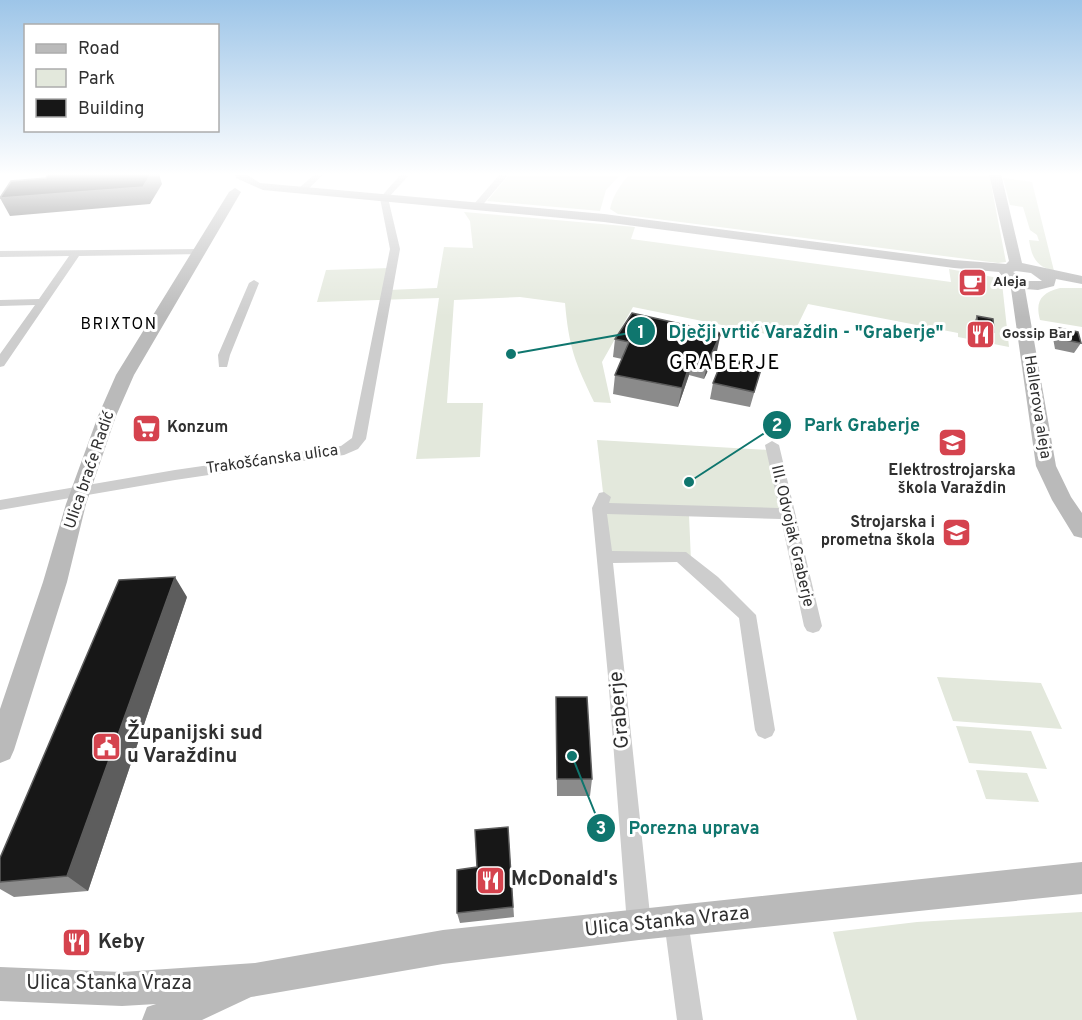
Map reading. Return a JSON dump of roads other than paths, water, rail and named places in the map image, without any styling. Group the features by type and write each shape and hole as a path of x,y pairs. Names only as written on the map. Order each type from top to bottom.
{"main road":[{"name":"Ulica braće Radić","path":"0,750 55,582 80,491 106,416 125,375 219,222"},
{"path":"632,222 954,264 1041,278 1082,281"},
{"name":"Hallerova aleja","path":"1007,222 1016,262 1011,273 1018,289 1046,466 1062,500 1082,530"},
{"name":"Hallerova aleja","path":"1014,247 1041,278"},
{"path":"1022,312 1030,291 1041,278"},
{"name":"Ulica Stanka Vraza","path":"0,984 122,989 169,1011 255,980 443,947 639,924 1082,878"}],"street":[{"name":"Trakošćanska ulica","path":"80,491 344,450 353,446 359,439 368,400 395,249 389,222"},
{"path":"0,254 199,252"},
{"path":"0,363 75,255"},
{"path":"223,364 224,355 254,283"},
{"path":"0,303 42,302"},
{"name":"III. Odvojak Graberje","path":"772,445 813,626"},
{"path":"0,506 80,491"},
{"name":"Graberje","path":"639,924 601,502 788,514"},
{"path":"605,557 680,556 747,615 765,730"},
{"path":"676,921 690,1020"}],"place":[{"name":"Aleja","path":"972,282"},
{"name":"Gossip Bar","path":"981,334"},
{"name":"Dječji vrtić Varaždin - \"Graberje\"","path":"511,354"},
{"name":"Konzum","path":"146,428"},
{"name":"Elektrostrojarska škola Varaždin","path":"952,443"},
{"name":"Park Graberje","path":"689,482"},
{"name":"Strojarska i prometna škola","path":"956,532"},
{"name":"Županijski sud u Varaždinu","path":"106,746"},
{"name":"Porezna uprava","path":"572,756"},
{"name":"McDonald's","path":"490,880"},
{"name":"Keby","path":"77,943"}],"district":[{"name":"BRIXTON","path":"119,325"},
{"name":"GRABERJE","path":"725,364"}]}
